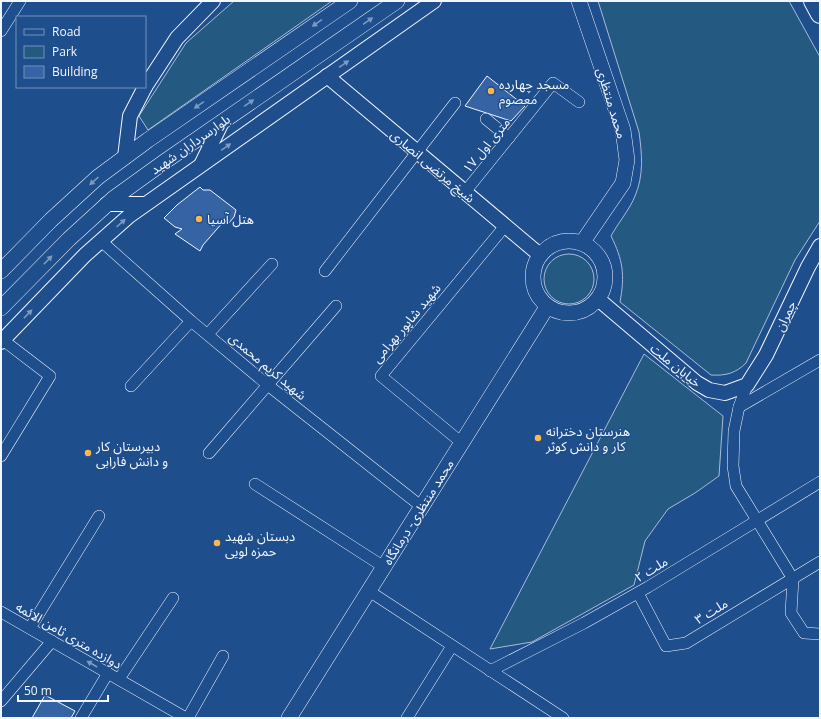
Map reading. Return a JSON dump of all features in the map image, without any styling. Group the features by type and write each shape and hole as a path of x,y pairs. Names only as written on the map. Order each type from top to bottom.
{"highway":[{"path":"813,1 820,14"}],"main road":[{"name":"بلوارسرداران شهید","path":"1,271 51,220 98,177 350,1"},
{"name":"بلوارسرداران شهید","path":"1,308 69,238 114,198 397,1"},
{"name":"محمد منتظری","path":"579,1 623,130 627,160 623,183 582,243"},
{"path":"568,241 582,243 598,254 602,263 605,272 603,291 592,306 583,311 574,314 565,314 555,311 547,307 538,296 532,283 535,264 546,249 554,244 568,241"},
{"name":"محمد منتظری- درمانگاه","path":"289,718 547,307"}],"street":[{"path":"1,31 20,1"},
{"path":"146,85 177,38 213,1"},
{"path":"1,456 50,376 2,341 85,256 129,216 434,1"},
{"name":"شیخ مرتضی انصاری","path":"327,76 540,256"},
{"name":"۱۷ متری اول","path":"465,192 553,83 579,102"},
{"path":"125,157 130,116 144,88"},
{"path":"325,271 455,103"},
{"path":"486,119 509,138"},
{"path":"200,165 222,122"},
{"path":"107,204 146,204"},
{"name":"شهید شاپور بهرامی","path":"462,443 381,376 505,226"},
{"name":"شهید کریم محمدی","path":"101,241 191,321 269,386 422,507"},
{"name":"چمران","path":"747,385 766,355 808,267 820,246"},
{"path":"208,334 272,264"},
{"name":"خیابان ملت","path":"598,299 697,383 709,390 725,393 747,385"},
{"path":"209,453 269,386 336,306"},
{"path":"131,386 191,321"},
{"path":"739,407 820,360"},
{"path":"747,385 739,407 734,431 732,466 736,486 793,578 791,613 804,633 820,634"},
{"name":"ملت ۲","path":"490,671 584,623 638,593 820,482"},
{"path":"255,484 384,567"},
{"path":"30,628 99,516"},
{"name":"ملت ۳","path":"638,593 666,646 686,643 820,562"},
{"path":"369,591 563,718"},
{"path":"119,679 173,598"},
{"name":"دوازده متری ثامن الائمه","path":"1,612 187,718"},
{"path":"1,701 52,641"},
{"path":"407,718 452,646"},
{"path":"187,718 223,656"},
{"path":"81,718 108,673"}],"green space":[{"path":"234,1 332,1 148,130 139,116 186,43"},
{"path":"598,1 789,1 820,57 820,221 795,260 746,363 730,373 711,375 620,302 623,276 622,268 611,236 630,206 638,188 642,164 641,148 639,132"},
{"path":"574,254 579,255 587,261 593,269 593,289 587,297 579,303 564,304 559,303 551,297 545,289 544,274 545,269 551,261 559,255"},
{"path":"644,354 723,416 719,476 695,493 668,509 645,541 634,585 532,642 490,649"}],"building":[{"name":"مسجد چهارده معصوم","path":"487,76 525,106 511,121 465,106"},
{"name":"هتل آسیا","path":"200,187 203,190 210,190 236,210 234,217 228,224 224,221 203,245 200,251 175,234 182,229 175,227 164,218 177,205"},
{"path":"45,695 75,711 71,718 32,718"}],"place":[{"name":"مسجد چهارده معصوم","path":"491,91"},
{"name":"هتل آسیا","path":"199,219"},
{"name":"هنرستان دخترانه کار و دانش کوثر","path":"538,438"},
{"name":"دبیرستان کار و دانش فارابی","path":"88,453"},
{"name":"دبستان شهید حمزه لویی","path":"217,543"}]}
